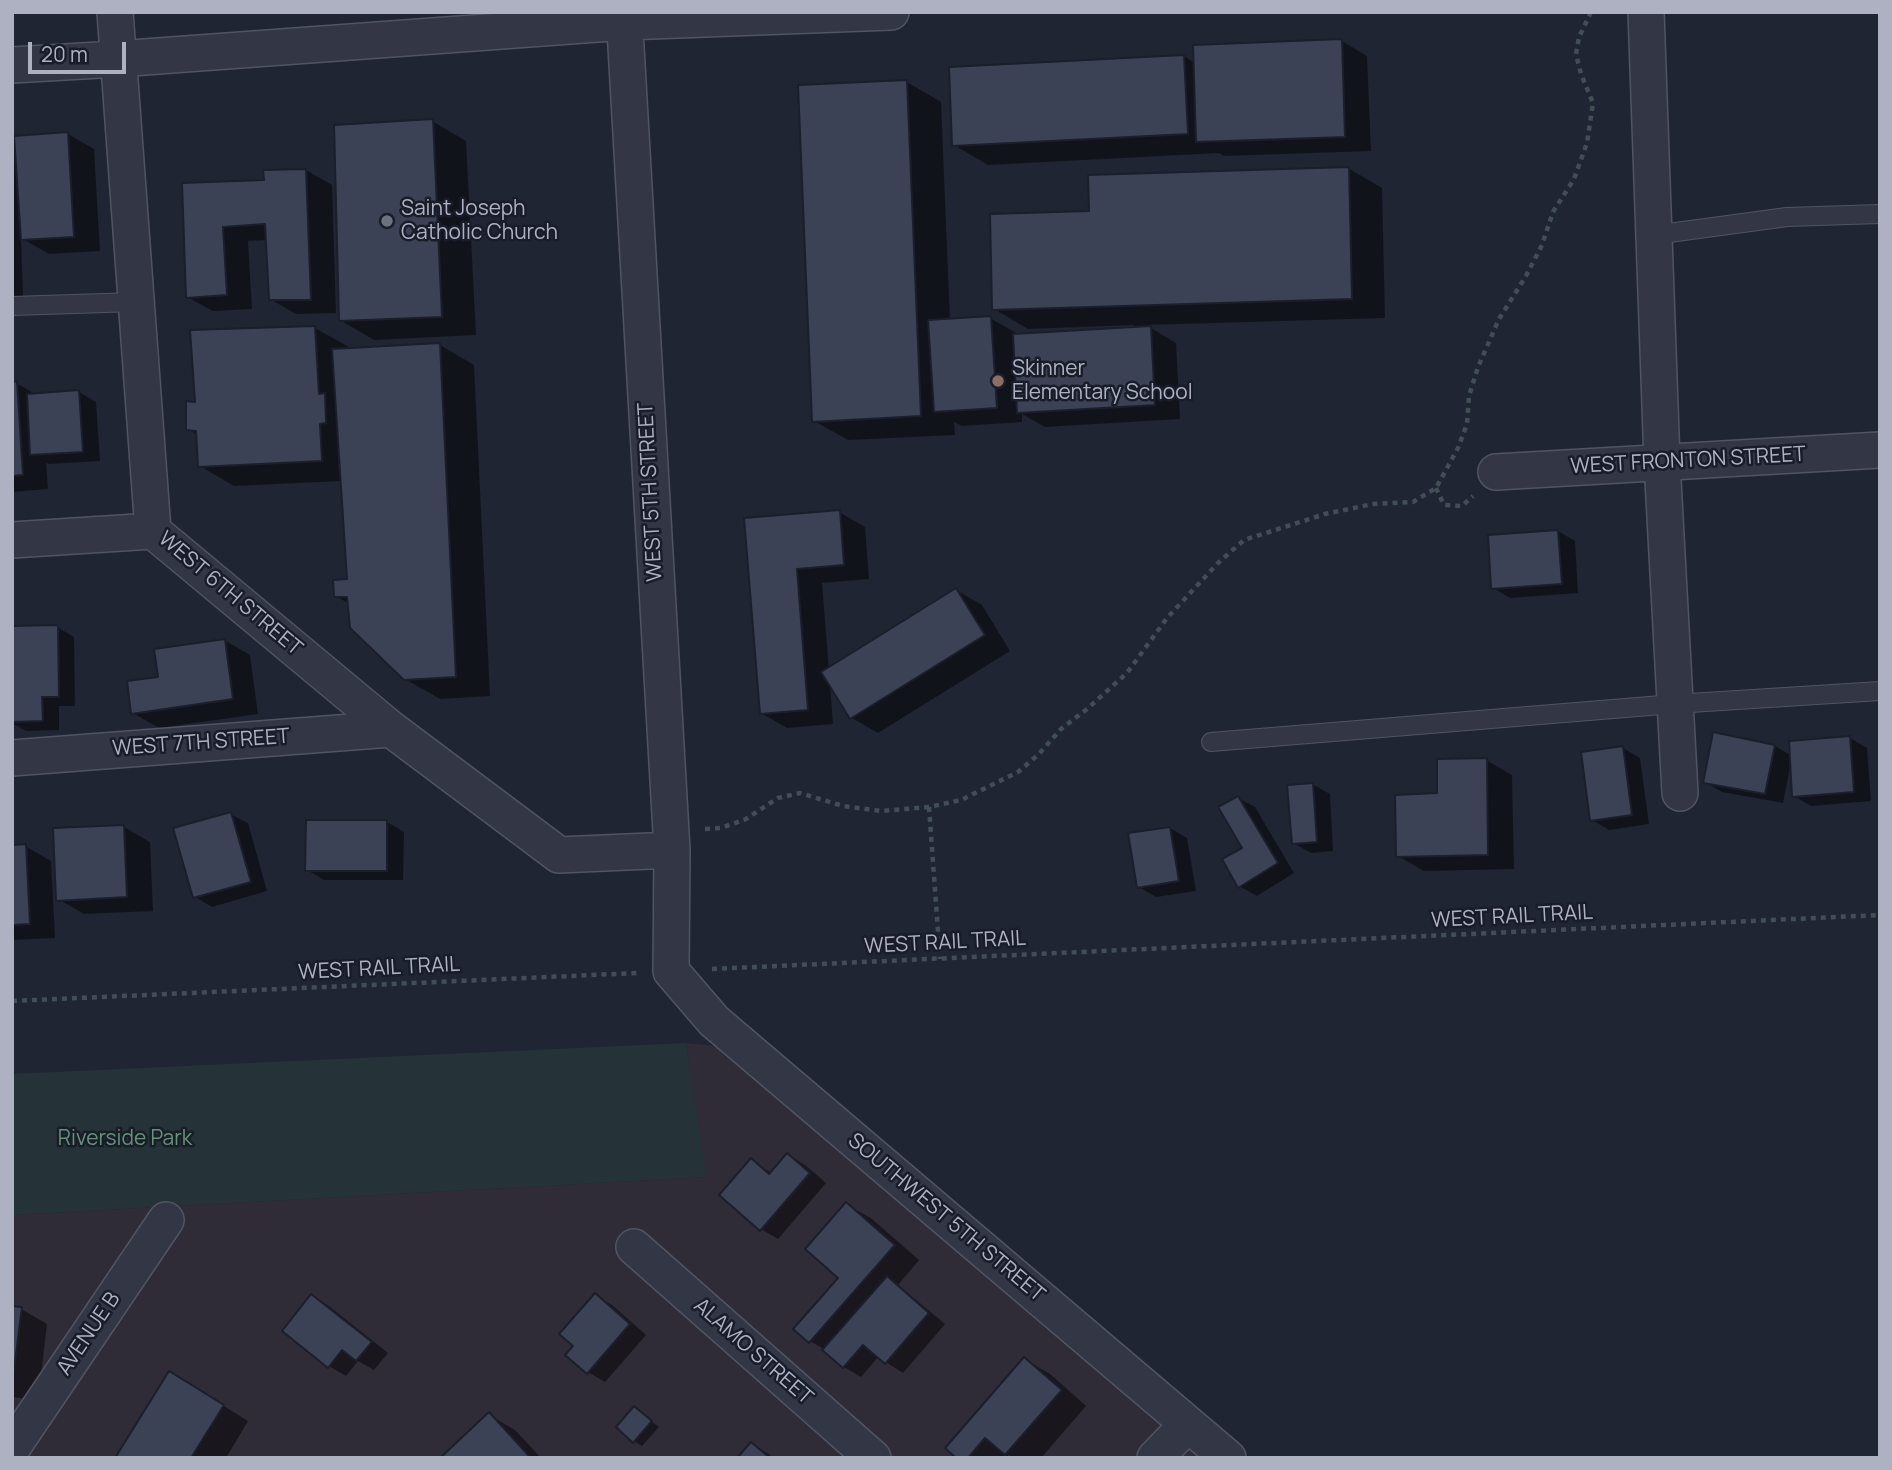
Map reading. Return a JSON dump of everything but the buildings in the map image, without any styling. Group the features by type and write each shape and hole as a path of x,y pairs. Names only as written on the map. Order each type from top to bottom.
{"street":[{"name":"WEST 6TH STREET","path":"115,12 153,531 391,729 559,855 671,838"},
{"path":"12,65 117,59 624,17 891,12"},
{"path":"1646,12 1662,462 1680,793"},
{"name":"WEST 5TH STREET","path":"624,17 671,838 671,971"},
{"name":"WEST FRONTON STREET","path":"1496,472 1880,450"},
{"path":"12,540 153,531"},
{"name":"WEST 7TH STREET","path":"12,758 391,729"},
{"name":"SOUTHWEST 5TH STREET","path":"671,971 714,1021 1228,1458"},
{"name":"AVENUE B","path":"12,1448 166,1220"},
{"name":"ALAMO STREET","path":"634,1247 873,1458"},
{"path":"1155,1458 1188,1424"}],"lane":[{"path":"1654,235 1787,217 1880,214"},
{"path":"12,306 136,302"},
{"path":"1211,743 1674,704 1880,691"}],"path":[{"path":"671,838 692,829 721,828 746,819 778,798 800,793 843,806 881,811 929,807 961,800 1018,772 1039,754 1061,729 1128,673 1167,618 1218,563 1244,540 1325,514 1373,504 1413,502 1436,488 1467,424 1469,396 1478,367 1499,319 1527,276 1542,245 1553,212 1574,179 1587,143 1593,103 1576,54 1579,37 1591,12"},
{"path":"1436,488 1444,505 1462,506 1496,472"},
{"path":"929,807 940,959"},
{"name":"WEST RAIL TRAIL","path":"12,1001 1880,915"}],"shaded area":[{"path":"686,1043 778,1052 1239,1458 12,1458 12,1215 705,1177"}],"green space":[{"name":"Riverside Park","path":"686,1043 706,1177 12,1215 12,1074"}],"place":[{"name":"Saint Joseph Catholic Church","path":"387,221"},
{"name":"Skinner Elementary School","path":"998,381"}]}
